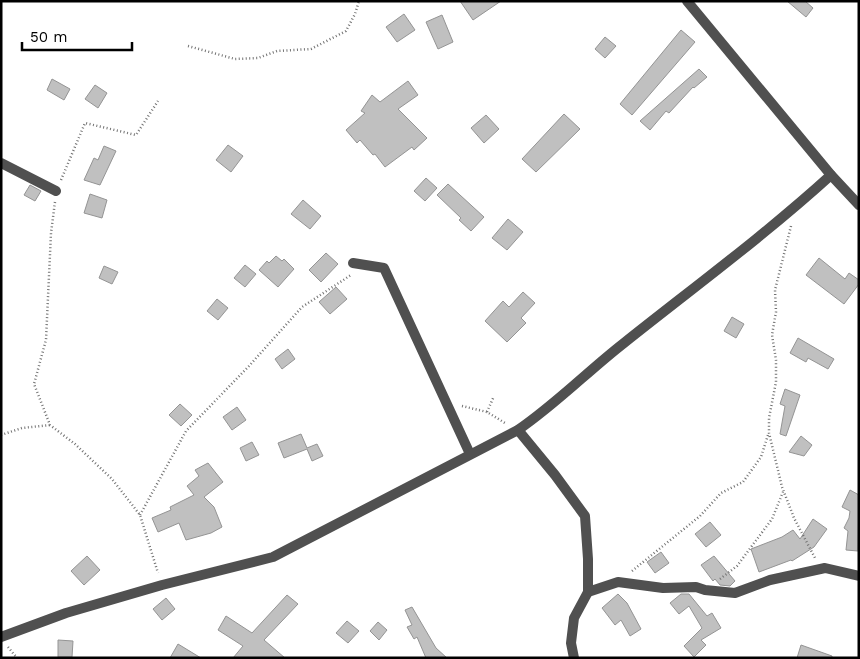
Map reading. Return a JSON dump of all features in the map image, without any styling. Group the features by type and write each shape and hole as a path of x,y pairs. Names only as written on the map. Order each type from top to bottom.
{"street":[{"path":"687,1 831,175 859,205"},
{"path":"1,163 56,191"},
{"path":"1,637 66,613 162,585 273,557 518,430 546,411 595,366 797,206 831,175"},
{"path":"353,262 384,268 470,454"},
{"path":"518,430 555,474 585,516 588,592 574,618 571,643 574,658"},
{"path":"588,592 618,582 663,588 696,587 734,594 770,580 820,568 859,576"}],"path":[{"path":"188,46 235,59 258,58 277,51 311,49 346,31 359,1"},
{"path":"158,102 136,135 85,123 56,191 51,233 46,340 34,384 50,425 76,444 112,479 140,515 162,585"},
{"path":"797,206 775,290 776,312 772,335 776,360 776,382 769,418 769,433 783,492 820,568"},
{"path":"140,515 186,431 250,366 302,307 348,276 357,274"},
{"path":"487,412 494,396"},
{"path":"446,402 487,412 518,430"},
{"path":"1,435 22,428 50,425"},
{"path":"618,582 700,516 721,493 743,482 761,457 769,433"},
{"path":"705,590 738,566 772,519 783,492"}],"building":[{"path":"460,1 501,1 473,20"},
{"path":"787,1 805,1 813,8 806,17"},
{"path":"404,14 415,30 397,42 386,27"},
{"path":"442,15 453,42 438,49 426,22"},
{"path":"681,30 695,42 632,115 620,104"},
{"path":"605,37 616,46 605,58 595,49"},
{"path":"699,69 707,77 693,87 669,113 666,111 650,130 640,121"},
{"path":"52,79 70,89 64,100 47,90"},
{"path":"408,81 418,95 398,109 427,138 414,150 412,147 385,167 375,154 373,155 360,140 357,143 346,130 365,113 361,111 372,95 380,102"},
{"path":"95,85 107,93 98,108 85,99"},
{"path":"564,114 580,129 536,172 522,159"},
{"path":"486,115 499,129 484,143 471,128"},
{"path":"228,145 243,156 231,172 216,160"},
{"path":"104,146 116,151 100,185 84,180 94,158 98,160"},
{"path":"426,178 437,188 425,201 414,191"},
{"path":"448,184 484,217 471,231 459,220 461,218 437,195"},
{"path":"30,185 41,191 35,201 24,195"},
{"path":"90,194 107,200 102,218 84,213"},
{"path":"303,200 321,216 310,229 291,214"},
{"path":"508,219 523,232 507,250 492,238"},
{"path":"326,253 338,264 321,282 309,270"},
{"path":"276,256 282,261 284,259 294,269 278,287 259,270 267,261 269,263"},
{"path":"819,258 845,279 849,273 859,280 859,284 844,304 806,275"},
{"path":"245,265 256,274 245,287 234,278"},
{"path":"104,266 118,272 112,284 99,278"},
{"path":"336,287 347,299 330,314 319,302"},
{"path":"523,292 535,303 521,318 526,323 507,342 485,321 503,301 509,307"},
{"path":"217,299 228,308 218,320 207,311"},
{"path":"732,317 744,324 736,338 724,331"},
{"path":"798,338 834,359 828,369 808,358 806,362 790,353"},
{"path":"288,349 295,359 282,369 275,359"},
{"path":"785,389 800,395 786,436 780,434 785,406 780,404"},
{"path":"180,404 192,415 181,426 169,415"},
{"path":"237,407 246,420 232,430 223,417"},
{"path":"301,434 307,448 317,444 323,456 312,461 307,449 284,458 278,443"},
{"path":"801,436 812,445 804,456 789,452"},
{"path":"252,442 259,455 246,461 240,448"},
{"path":"208,463 223,482 204,497 214,507 222,527 211,533 186,540 179,523 158,532 152,518 171,510 170,507 194,495 187,486 199,476 195,470"},
{"path":"850,490 859,495 858,551 846,550 848,531 844,528 850,511 842,507"},
{"path":"813,519 827,529 814,547 792,561 759,572 751,549 782,537 793,530 800,539"},
{"path":"710,522 721,535 706,547 695,534"},
{"path":"661,552 669,563 655,573 647,562"},
{"path":"87,556 100,570 84,585 71,571"},
{"path":"714,556 735,581 730,586 720,585 715,579 713,581 701,565"},
{"path":"618,594 627,603 641,629 630,636 621,620 615,625 602,608"},
{"path":"681,594 689,594 707,616 712,613 721,628 701,640 706,645 694,657 684,646 702,628 689,606 679,614 670,603"},
{"path":"287,595 298,604 264,640 285,658 233,658 243,646 218,630 226,616 252,633"},
{"path":"166,598 175,609 162,620 153,609"},
{"path":"412,607 436,648 447,658 426,658 417,637 414,639 407,627 412,625 405,610"},
{"path":"347,621 359,631 348,643 336,633"},
{"path":"378,622 387,630 379,640 370,631"},
{"path":"58,640 73,641 72,657 58,657"},
{"path":"178,644 201,658 170,658"},
{"path":"801,645 832,656 832,658 797,658"}]}
